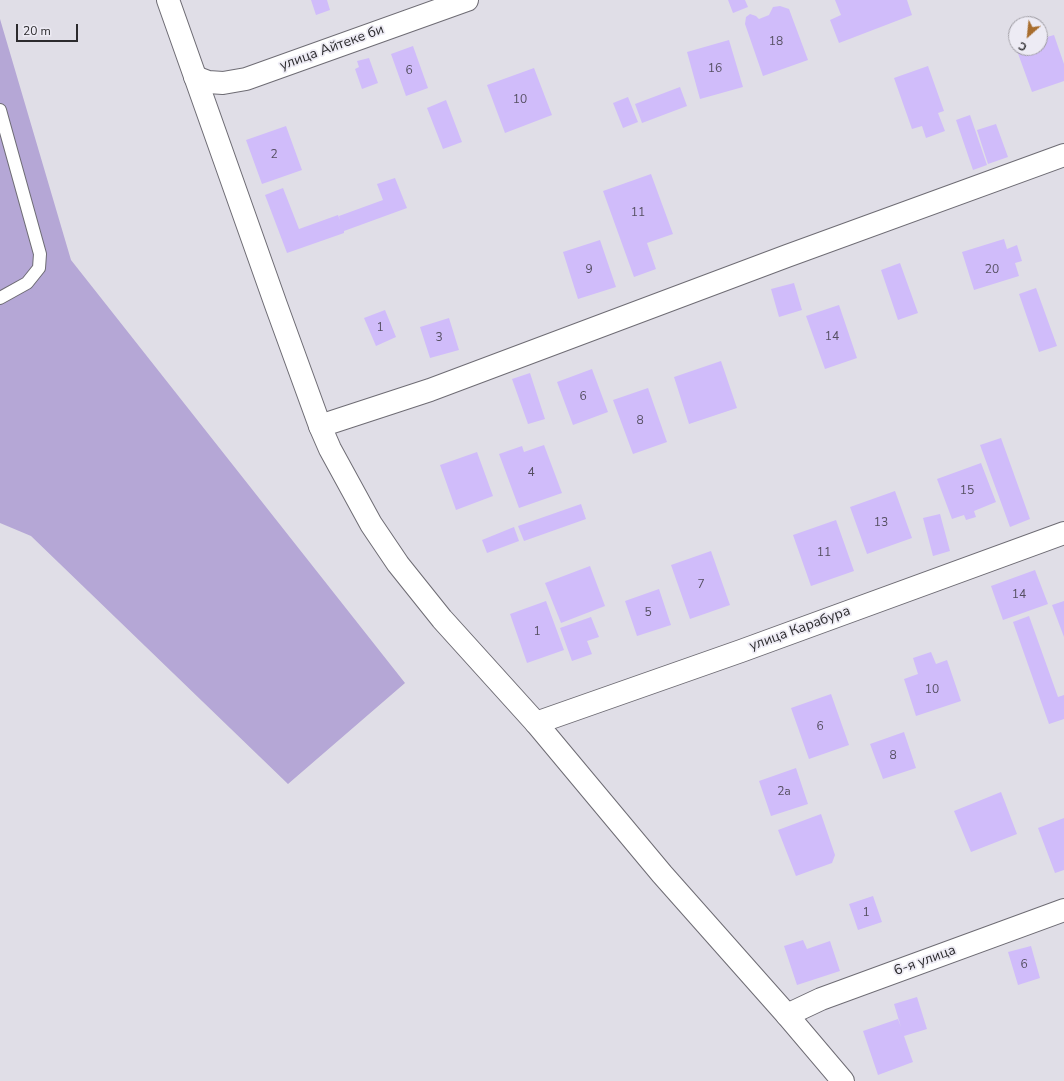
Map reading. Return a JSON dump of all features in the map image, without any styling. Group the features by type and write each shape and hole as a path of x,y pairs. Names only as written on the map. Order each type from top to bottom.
{"street":[{"path":"168,0 320,426 330,449 371,524 398,564 442,619 536,723 662,874 787,1015 843,1081"},
{"name":"улица Айтеке би","path":"195,77 208,82 223,83 246,79 467,0"},
{"path":"320,426 430,390 779,259 1064,155"},
{"name":"улица Карабура","path":"536,723 742,651 1064,532"},
{"name":"6-я улица","path":"787,1015 821,999 1064,910"}],"lane":[{"path":"0,110 40,254 38,268 27,283 0,298"}],"shaded area":[{"path":"0,19 71,260 405,683 288,784 31,536 0,523"}],"building":[{"path":"311,0 327,0 330,10 316,15"},
{"path":"728,0 745,0 748,7 733,13"},
{"path":"835,0 907,0 912,15 839,43 830,20 841,15"},
{"path":"780,6 789,9 808,60 763,76 745,24 746,17 750,14 759,19 769,15 773,7"},
{"path":"1054,35 1064,64 1064,81 1032,92 1019,56 1048,56 1048,37"},
{"path":"729,40 743,87 700,99 687,52"},
{"path":"413,46 428,88 406,96 391,54"},
{"path":"369,58 378,83 362,89 355,69 359,67 357,61"},
{"path":"928,66 944,111 938,113 945,131 926,138 922,126 912,129 894,78"},
{"path":"534,68 552,115 505,133 487,85"},
{"path":"680,87 687,106 642,123 635,104"},
{"path":"628,97 638,122 623,128 613,103"},
{"path":"446,100 462,142 443,149 427,108"},
{"path":"970,115 987,165 973,170 956,120"},
{"path":"996,124 1008,157 988,164 977,130"},
{"path":"286,126 302,170 262,184 246,140"},
{"path":"651,174 673,234 647,243 656,269 634,277 603,191"},
{"path":"395,178 407,208 344,231 344,233 287,253 265,195 283,188 299,229 338,215 340,220 339,216 383,200 377,184"},
{"path":"1004,239 1007,249 1017,245 1022,261 1015,263 1019,276 974,290 962,252"},
{"path":"600,240 616,287 578,299 563,252"},
{"path":"900,263 918,313 898,320 881,270"},
{"path":"794,283 802,310 779,317 771,289"},
{"path":"1036,288 1057,346 1039,352 1019,294"},
{"path":"839,305 857,358 825,369 806,316"},
{"path":"385,310 396,337 376,346 364,318"},
{"path":"449,318 459,350 430,358 420,327"},
{"path":"721,361 737,408 689,424 674,377"},
{"path":"592,369 608,412 573,425 557,382"},
{"path":"530,373 545,419 528,424 512,379"},
{"path":"648,388 667,442 633,454 613,400"},
{"path":"1001,438 1030,519 1010,527 980,445"},
{"path":"544,445 562,493 519,508 499,454 522,446 524,452"},
{"path":"477,452 493,496 456,510 440,465"},
{"path":"981,463 996,502 974,511 976,517 966,520 964,515 952,519 937,479"},
{"path":"895,491 912,538 867,554 850,507"},
{"path":"581,504 586,519 524,541 518,526"},
{"path":"940,514 950,551 933,556 923,518"},
{"path":"836,520 854,571 811,586 793,535"},
{"path":"514,527 519,541 487,553 482,540"},
{"path":"711,551 730,605 690,619 671,565"},
{"path":"590,566 605,606 561,623 545,583"},
{"path":"1035,570 1048,604 1003,620 991,586"},
{"path":"659,589 671,625 637,636 625,601"},
{"path":"546,601 564,650 527,663 510,614"},
{"path":"1064,601 1064,637 1052,605"},
{"path":"1029,616 1058,697 1064,695 1064,719 1049,724 1013,622"},
{"path":"591,617 599,637 587,641 592,654 572,661 560,628"},
{"path":"931,652 936,664 947,660 961,701 916,716 904,679 918,674 913,658"},
{"path":"831,694 849,745 809,759 791,708"},
{"path":"904,732 916,768 883,779 870,744"},
{"path":"796,768 808,804 771,816 759,781"},
{"path":"1001,792 1017,834 971,852 954,811"},
{"path":"821,814 835,855 832,863 796,876 778,830"},
{"path":"1064,818 1064,870 1055,873 1038,828"},
{"path":"873,896 882,922 858,930 849,904"},
{"path":"803,940 807,949 830,941 840,971 797,985 784,946"},
{"path":"1031,946 1040,978 1018,985 1008,952"},
{"path":"917,997 927,1029 904,1036 913,1062 878,1075 863,1031 898,1019 901,1027 894,1004"}]}
